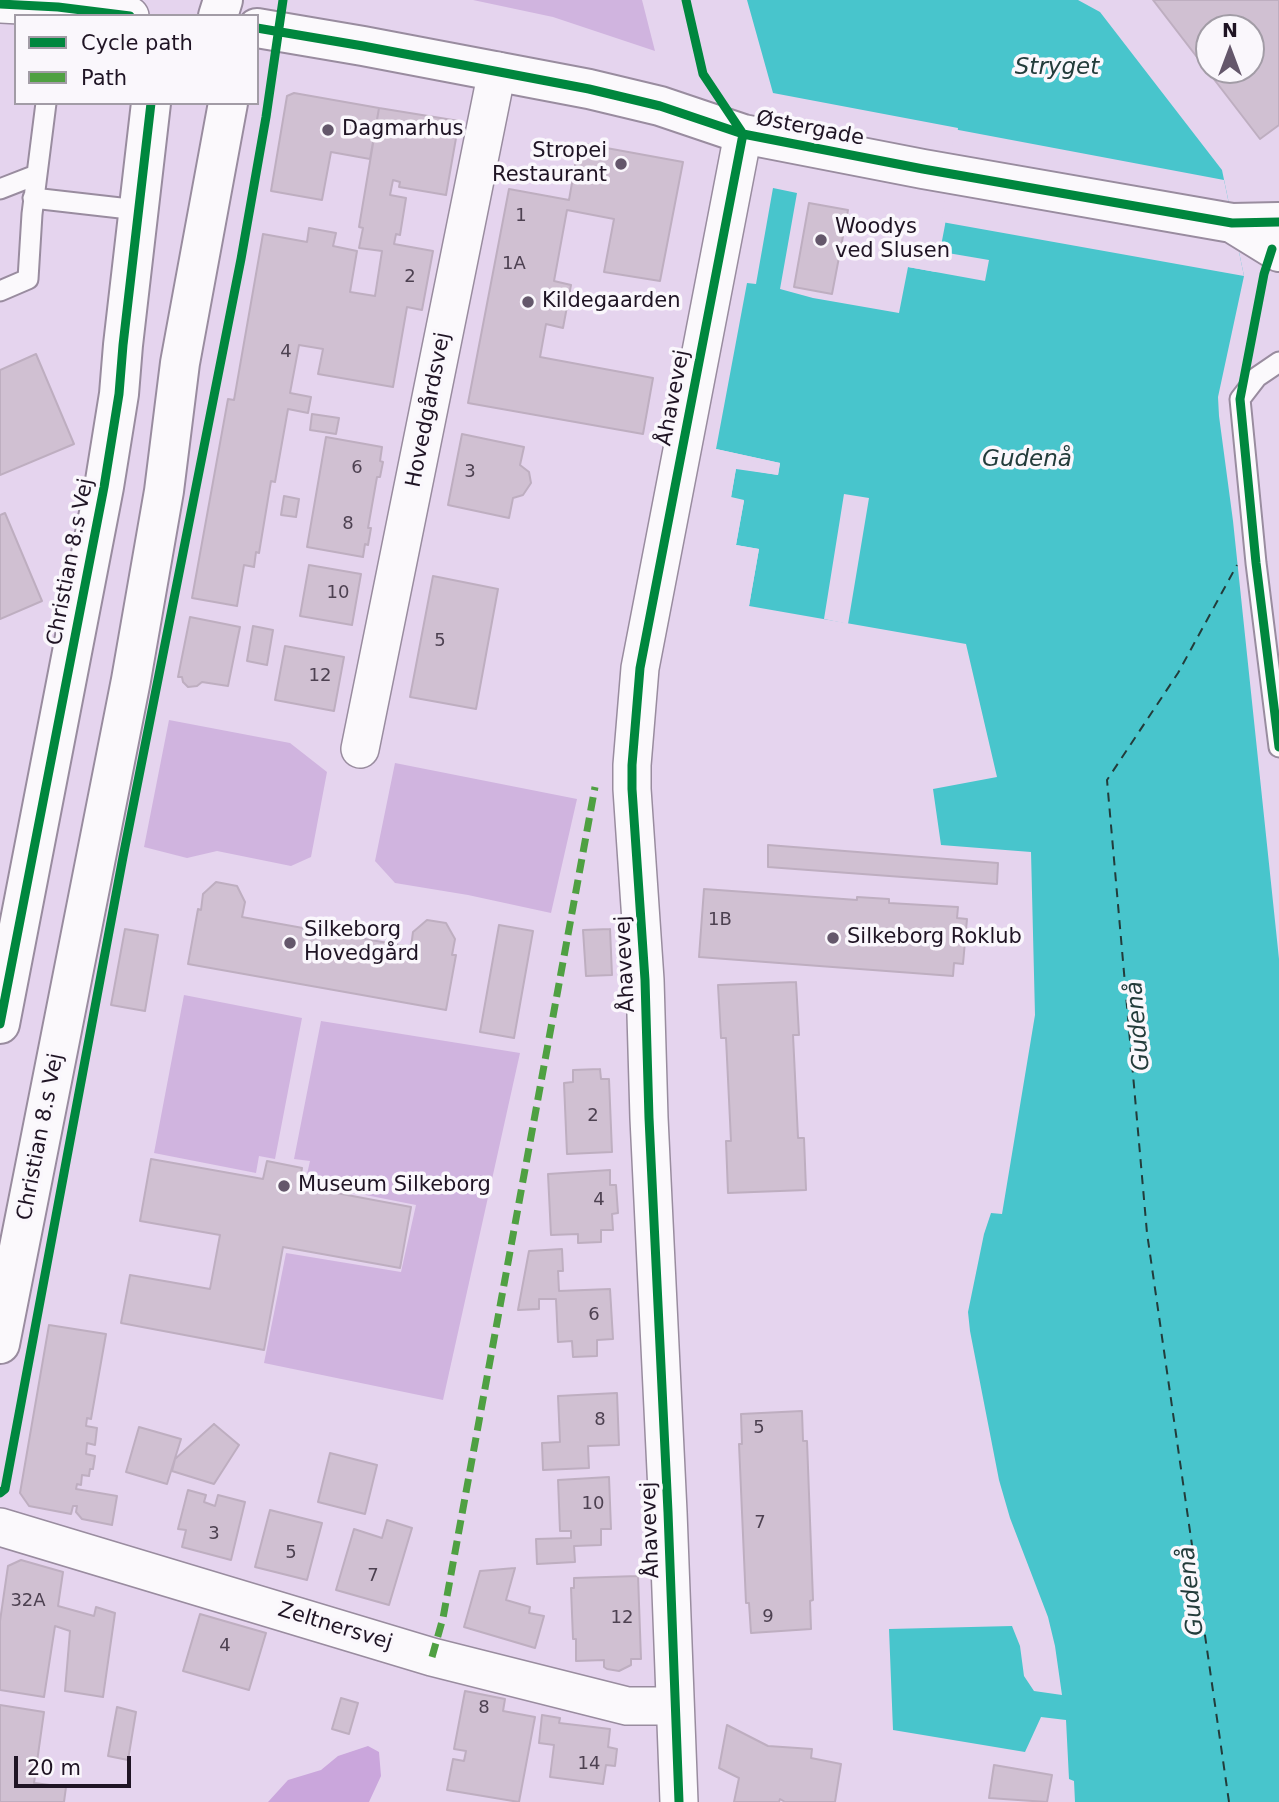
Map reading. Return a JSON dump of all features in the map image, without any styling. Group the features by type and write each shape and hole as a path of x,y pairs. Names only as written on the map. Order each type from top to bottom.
{"street":[{"path":"0,4 101,14"},
{"name":"Østergade","path":"259,28 497,71 660,106 743,134 923,169 1232,223 1279,222"},
{"name":"Hovedgårdsvej","path":"360,749 497,71"},
{"name":"Christian 8.s Vej","path":"0,1024 120,394 150,105"},
{"name":"Christian 8.s Vej","path":"0,1344 131,680 164,491 180,363 228,105"},
{"name":"Åhavevej","path":"679,1802 645,979 632,789 640,668 743,134"},
{"name":"Østergade","path":"1232,223 1279,252"},
{"name":"Zeltnersvej","path":"0,1527 432,1657 627,1706 675,1706"}],"lane":[{"path":"0,291 27,279 33,198 46,105"},
{"path":"0,189 36,175"},
{"path":"33,198 138,210"},
{"path":"1279,362 1257,377 1240,399 1256,563 1279,747"}],"shaded area":[{"path":"473,0 642,0 655,51 553,17"},
{"path":"169,720 290,743 327,772 311,857 291,866 217,851 187,858 144,847"},
{"path":"395,763 577,799 551,913 395,883 375,861"},
{"path":"184,995 302,1018 275,1159 259,1156 256,1173 154,1153"},
{"path":"321,1021 520,1053 443,1400 264,1363 286,1253 401,1272 416,1205 305,1183 310,1161 294,1159"},
{"path":"368,1746 379,1752 381,1776 369,1802 268,1802 288,1780 321,1770 338,1756"}],"water":[{"name":"Gudenå","path":"747,0 1078,0 1100,12 1222,170 1244,276 1218,397 1219,416 1233,521 1279,959 1279,1802 1075,1802 1074,1781 1069,1779 1066,1720 1041,1717 1025,1752 893,1730 889,1629 1012,1626 1020,1646 1024,1676 1034,1691 1062,1695 1048,1617 1010,1518 999,1480 968,1312 991,1213 1002,1214 1035,1015 1031,852 941,845 933,789 997,777 966,644 749,606 759,549 736,545 744,501 731,498 736,468 778,475 780,463 716,449 747,283 756,284 773,188 797,193 780,289 813,298 899,313 908,267 936,272 958,128 773,93"}],"pier":[{"path":"932,125 1224,180 1244,276 942,222 954,131"},
{"path":"936,251 989,260 985,281 908,267 909,264 933,268"},
{"path":"716,449 780,463 778,475 736,469 731,497 744,500 736,545 759,549 749,606 745,606 755,552 735,549 733,546 740,503 727,498 733,468 736,465 775,471 776,466 715,453"},
{"path":"844,494 869,498 848,624 824,619"}],"building":[{"path":"1153,0 1279,0 1279,125 1260,139 1218,84 1265,84 1265,14 1195,14 1195,55"},
{"name":"Dagmarhus","path":"294,93 379,108 370,159 331,152 322,200 271,191 287,96"},
{"path":"379,108 459,121 446,195 399,187 400,182 393,180 390,195 406,198 400,235 396,234 394,244 433,251 422,310 407,307 393,387 318,374 323,349 299,345 290,393 311,397 308,413 288,409 275,482 271,481 259,553 256,552 254,567 244,565 237,606 192,598 228,399 234,400 263,234 307,242 309,228 336,233 333,246 357,251 350,292 375,296 382,251 359,248 363,228 359,227"},
{"name":"Kildegaarden","path":"579,143 683,162 660,281 604,272 614,219 567,210 554,281 571,285 563,328 546,324 540,357 653,378 643,434 468,403 509,189 569,200"},
{"path":"809,203 848,210 832,294 794,287"},
{"path":"36,354 74,444 0,475 0,370"},
{"path":"312,414 339,418 336,434 310,430"},
{"path":"462,434 524,447 520,465 529,472 531,483 523,495 513,498 509,518 448,505"},
{"path":"326,437 382,447 380,461 383,462 380,477 377,477 368,528 371,528 363,557 307,547"},
{"path":"284,496 299,499 296,517 281,515"},
{"path":"5,513 42,601 0,619 0,515"},
{"path":"309,565 361,574 352,625 300,616"},
{"path":"433,576 498,589 476,709 410,697"},
{"path":"190,617 240,627 228,686 202,682 188,687 182,677 178,677"},
{"path":"253,626 273,630 267,665 247,661"},
{"path":"285,646 344,657 334,711 275,700"},
{"path":"768,845 998,863 997,884 768,867"},
{"name":"Silkeborg Hovedgård","path":"216,882 237,886 245,902 242,917 325,932 411,947 413,932 427,920 446,923 455,939 452,955 456,955 446,1010 188,964 203,894"},
{"name":"Silkeborg Roklub","path":"704,889 857,900 857,897 889,899 889,903 958,907 957,918 967,919 963,964 954,963 953,976 699,957"},
{"path":"499,925 533,931 514,1038 480,1032"},
{"path":"125,929 158,935 145,1011 111,1005"},
{"path":"610,929 612,975 586,976 583,930"},
{"path":"796,982 799,1035 793,1035 798,1138 804,1138 806,1190 728,1193 726,1141 731,1141 726,1038 721,1038 718,985"},
{"path":"600,1069 601,1079 609,1079 612,1152 567,1154 564,1083 573,1082 573,1070"},
{"path":"151,1159 263,1179 267,1161 302,1168 299,1186 411,1207 400,1268 283,1247 264,1350 121,1323 130,1275 210,1289 220,1235 140,1221"},
{"path":"610,1170 610,1185 616,1185 618,1213 612,1214 613,1230 601,1230 601,1242 578,1243 578,1234 551,1235 548,1174"},
{"path":"562,1249 563,1271 558,1271 559,1291 610,1289 613,1339 597,1340 597,1356 573,1357 572,1341 558,1342 556,1299 539,1299 539,1309 518,1310 529,1251"},
{"path":"49,1325 106,1334 91,1419 87,1418 86,1426 97,1428 95,1445 87,1443 86,1454 95,1456 93,1469 90,1469 89,1476 82,1475 81,1485 77,1484 76,1489 117,1496 112,1525 82,1519 76,1512 77,1506 73,1506 71,1514 29,1506 20,1493"},
{"path":"617,1393 619,1445 588,1446 589,1468 543,1470 542,1443 560,1442 558,1396"},
{"path":"802,1411 803,1441 807,1441 813,1600 810,1601 811,1629 751,1633 749,1603 746,1603 739,1444 742,1444 741,1414"},
{"path":"214,1424 239,1445 214,1484 172,1471 175,1459"},
{"path":"139,1427 181,1439 167,1484 126,1472"},
{"path":"330,1453 377,1465 365,1514 318,1502"},
{"path":"609,1477 611,1529 601,1529 601,1545 574,1546 575,1562 537,1564 536,1539 571,1538 571,1531 560,1531 558,1480"},
{"path":"188,1490 206,1495 204,1502 215,1506 218,1495 245,1502 231,1560 182,1547 186,1530 178,1529"},
{"path":"270,1510 322,1523 307,1580 255,1567"},
{"path":"387,1520 412,1528 389,1605 336,1590 354,1529 382,1538"},
{"path":"21,1560 63,1572 58,1606 94,1616 96,1607 115,1613 103,1697 65,1691 70,1631 55,1626 44,1697 0,1690 0,1621 8,1566"},
{"path":"515,1568 506,1600 530,1607 529,1613 544,1616 535,1648 464,1627 480,1571"},
{"path":"638,1576 641,1659 631,1659 631,1665 619,1671 604,1667 604,1660 576,1661 571,1588 574,1588 574,1578"},
{"path":"200,1614 266,1633 249,1690 183,1671"},
{"path":"465,1691 505,1699 503,1711 535,1717 519,1802 447,1790 453,1759 464,1761 466,1751 454,1749"},
{"path":"341,1698 358,1703 349,1734 332,1729"},
{"path":"0,1705 44,1712 34,1783 66,1787 64,1802 0,1802"},
{"path":"117,1707 136,1712 128,1760 108,1756"},
{"path":"542,1715 560,1718 559,1723 610,1729 608,1747 617,1749 615,1766 606,1765 603,1784 550,1777 554,1745 539,1743"},
{"path":"727,1725 768,1746 812,1749 811,1758 841,1764 835,1802 785,1802 780,1799 779,1802 734,1802 739,1778 719,1768"},
{"path":"994,1765 1052,1775 1047,1802 989,1798"}],"ferry route":[{"path":"1229,1802 1147,1233 1107,780 1178,673 1237,565"}],"marked path":[{"path":"432,1657 443,1618 595,787"}],"cycle path":[{"path":"0,1493 5,1489 123,857 241,259 283,0"},
{"path":"686,0 703,74 743,134"},
{"path":"0,4 114,14"},
{"path":"259,28 589,89 660,106 743,134 923,169 1232,223 1279,222"},
{"path":"0,1024 104,487 119,394 151,105"},
{"path":"679,1802 645,980 632,765 640,668 743,134"},
{"path":"1272,249 1264,274 1240,399 1256,563 1279,747"}],"place":[{"name":"Dagmarhus","path":"328,130"},
{"name":"Stropei Restaurant","path":"621,164"},
{"name":"Woodys ved Slusen","path":"821,240"},
{"name":"Kildegaarden","path":"528,302"},
{"name":"Silkeborg Roklub","path":"833,938"},
{"name":"Silkeborg Hovedgård","path":"290,943"},
{"name":"Museum Silkeborg","path":"284,1186"}],"water label":[{"name":"Stryget","path":"1057,68"}]}
